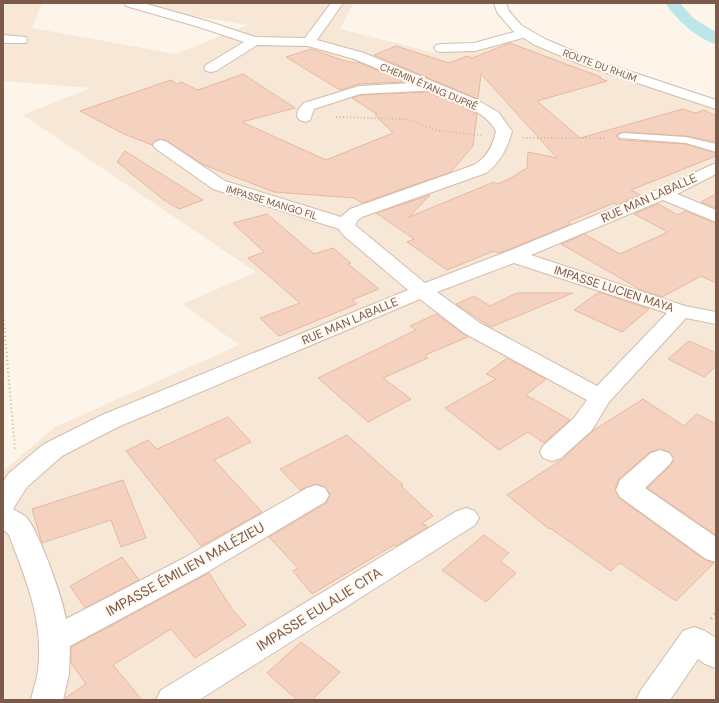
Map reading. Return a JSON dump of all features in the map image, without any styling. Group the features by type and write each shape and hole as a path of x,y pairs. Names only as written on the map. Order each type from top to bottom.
{"street":[{"name":"CHEMIN ÉTANG DUPRÉ","path":"130,3 180,12 203,24 254,41 309,42 359,56 470,102 493,115 504,131 502,138"},
{"path":"309,42 337,3"},
{"name":"ROUTE DU RHUM","path":"500,3 503,12 517,28 540,42 585,61 716,105"},
{"path":"441,48 475,47 525,33"},
{"path":"3,39 21,40"},
{"path":"211,68 254,41"},
{"path":"305,117 306,110 309,106 359,90 429,86"},
{"path":"502,138 501,144 493,157 488,164 480,169 356,213 350,217 346,225 350,232 422,291 472,328 600,397"},
{"name":"IMPASSE MANGO FIL","path":"161,145 219,185 346,225"},
{"name":"RUE MAN LABALLE","path":"3,503 18,480 53,450 110,421 422,291 513,256 663,194 716,168"},
{"path":"663,194 716,217"},
{"name":"IMPASSE LUCIEN MAYA","path":"513,256 681,311 716,318"},
{"path":"552,452 583,424 600,397 681,311"},
{"path":"660,459 629,487 629,490 716,551"},
{"name":"IMPASSE ÉMILIEN MALÉZIEU","path":"54,640 194,566 316,496"},
{"path":"3,516 16,524 21,531 49,601 53,621 54,670 47,700"},
{"name":"IMPASSE EULALIE CITA","path":"172,700 466,518"},
{"path":"652,700 705,648"}],"lane":[{"path":"624,136 686,140 716,148"}],"path":[{"path":"305,117 406,119 413,120 439,131 502,138 588,136 604,138 624,136"},
{"path":"3,312 6,325 18,480"}],"shaded area":[{"path":"3,3 42,3 32,28 176,54 248,25 187,15 143,3 353,3 340,29 436,53 516,34 716,108 716,700 3,700 3,471 55,427 239,345 183,304 256,272 23,115 91,88 3,81"}],"building":[{"path":"510,43 601,77 599,78 607,81 537,101 580,138 683,109 695,113 704,110 716,116 716,142 686,136 624,132 619,133 616,136 620,140 686,144 716,153 716,156 631,190 641,195 617,205 614,203 568,222 571,224 505,251 498,253 494,251 447,270 407,242 414,239 376,213 430,195 409,217 494,182 497,184 509,179 527,168 528,152 557,158 481,74 478,99 374,55 396,46 449,63 467,56 472,58"},
{"path":"311,49 342,60 355,63 358,62 405,82 359,84 340,90 286,57"},
{"path":"243,74 295,108 242,122 326,160 393,133 375,115 377,114 352,98 360,95 427,92 455,103 477,114 473,146 451,172 362,203 354,198 274,192 204,165 167,141 161,139 155,141 152,145 124,134 80,111 171,80 177,84 181,82 198,90"},
{"path":"125,151 203,200 179,209 164,200 117,162"},
{"path":"716,194 716,208 701,202"},
{"path":"658,204 678,215 685,211 716,223 716,283 701,276 662,297 641,290 561,244 584,234 620,254 668,232 634,214"},
{"path":"267,214 314,254 333,248 351,263 348,264 379,289 352,300 357,304 279,336 260,318 300,303 248,258 264,252 233,223"},
{"path":"599,292 649,309 622,332 574,310"},
{"path":"517,293 573,293 491,327 456,304 474,296 490,306"},
{"path":"436,314 468,337 425,355 428,358 383,378 411,399 368,422 318,378 416,330 410,326"},
{"path":"689,341 716,353 716,366 704,377 668,359"},
{"path":"507,358 546,379 526,395 570,420 544,443 528,432 499,450 445,408 496,379 486,374"},
{"path":"643,399 684,426 697,414 716,424 716,535 647,488 670,466 674,460 669,452 660,449 650,452 619,479 615,489 619,498 705,560 714,563 676,601 620,563 611,571 550,528 549,529 507,495 566,457 565,456 594,430"},
{"path":"228,417 251,442 214,460 262,512 201,546 126,451 148,440 157,449"},
{"path":"347,435 403,485 401,486 433,516 422,523 428,527 396,546 394,545 312,594 293,571 298,568 269,537 326,503 330,494 325,487 316,484 300,490 280,469"},
{"path":"123,480 146,538 121,547 111,520 42,543 32,509"},
{"path":"484,535 509,553 500,561 516,573 486,602 442,570"},
{"path":"122,557 139,580 85,608 70,586"},
{"path":"209,573 232,609 246,625 195,658 171,629 113,665 142,700 65,700 65,698 86,684 71,663 71,647"},
{"path":"301,642 340,672 312,700 297,700 267,673"}],"waterway":[{"path":"672,3 688,21 716,39"}]}
